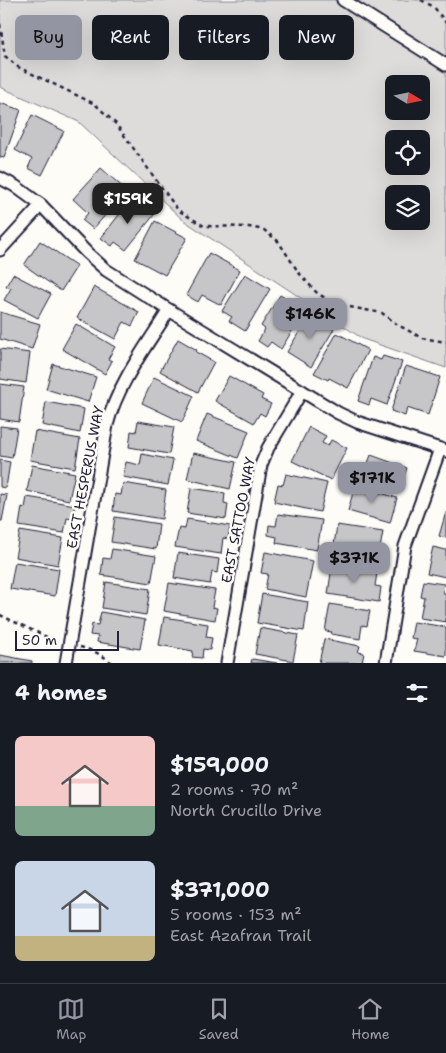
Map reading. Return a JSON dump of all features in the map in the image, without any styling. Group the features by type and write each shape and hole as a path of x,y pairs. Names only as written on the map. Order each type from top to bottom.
{"street":[{"path":"343,0 446,65"},
{"path":"0,178 15,186 41,205 106,270 169,310 338,413 357,422 443,450 405,546 386,663"},
{"path":"0,250 41,205"},
{"name":"EAST HESPERUS WAY","path":"66,663 107,425 123,383 169,310"},
{"name":"EAST SATTOO WAY","path":"227,663 261,465 268,448 302,391"}],"path":[{"path":"421,0 434,8 446,23"},
{"path":"0,24 5,56 18,68 95,104 116,124 178,210 204,226 249,227 264,230 278,241 299,273 316,292 334,304 382,313 398,325 422,338 446,342"}],"shaded area":[{"path":"0,0 446,0 446,368 363,339 183,220 79,122 0,87"}],"building":[{"path":"0,103 21,110 4,158 0,157"},
{"path":"32,115 64,131 42,175 28,168 32,159 15,150"},
{"path":"101,168 127,191 93,229 82,220 88,213 73,199"},
{"path":"132,198 154,215 126,250 115,242 112,246 101,238"},
{"path":"155,221 187,238 165,275 135,259"},
{"path":"40,241 77,266 61,291 24,265"},
{"path":"209,253 240,270 221,305 202,295 198,302 186,295"},
{"path":"13,274 51,294 38,318 4,300 11,288 6,286"},
{"path":"245,274 270,289 245,331 229,321 232,317 222,311"},
{"path":"94,287 139,312 132,326 124,322 115,339 77,318"},
{"path":"280,295 305,310 281,349 271,342 267,347 258,341 265,329 261,326"},
{"path":"0,312 40,324 32,349 0,339"},
{"path":"310,314 334,329 311,367 287,352"},
{"path":"76,324 115,347 108,359 112,361 105,374 62,349"},
{"path":"337,333 368,350 348,388 314,373"},
{"path":"178,339 214,362 198,392 160,371"},
{"path":"0,349 30,353 26,383 0,379"},
{"path":"383,356 402,362 387,405 371,399 369,405 358,401 373,357 381,360"},
{"path":"53,364 96,377 88,402 46,389"},
{"path":"406,366 440,377 428,415 407,408 405,416 391,411"},
{"path":"229,376 263,395 261,399 271,404 265,416 260,413 254,423 215,401"},
{"path":"154,377 194,396 182,422 142,403"},
{"path":"0,384 24,387 19,422 0,419"},
{"path":"46,402 84,409 80,433 42,425"},
{"path":"207,414 249,431 238,458 196,441"},
{"path":"138,421 174,427 169,454 129,447 131,431 136,432"},
{"path":"0,426 17,428 12,458 0,456"},
{"path":"309,427 326,436 322,443 328,446 331,440 347,448 331,480 292,461"},
{"path":"35,431 80,439 75,468 30,460"},
{"path":"193,453 236,462 230,489 187,479"},
{"path":"142,454 173,460 168,485 123,477 126,462 140,465"},
{"path":"371,455 407,468 398,493 362,480"},
{"path":"0,460 10,462 6,488 0,487"},
{"path":"32,465 75,473 69,500 27,491"},
{"path":"286,474 327,483 320,512 274,502 278,484 283,485"},
{"path":"123,483 166,490 162,519 113,511 115,494 121,495"},
{"path":"355,485 397,498 390,523 348,511"},
{"path":"191,488 225,493 224,503 228,504 226,519 187,513"},
{"path":"0,494 7,495 2,521 0,521"},
{"path":"27,497 75,505 72,519 67,518 64,533 19,526 22,507 25,508"},
{"path":"446,512 446,538 439,536"},
{"path":"278,514 322,520 317,550 276,543 277,537 268,535 269,525 276,526"},
{"path":"115,517 159,524 156,549 111,542"},
{"path":"187,519 230,526 228,539 223,538 221,554 175,547 179,528 185,529"},
{"path":"337,525 383,532 380,548 377,547 377,550 387,552 384,567 332,558"},
{"path":"20,531 63,538 58,565 15,557"},
{"path":"433,547 446,550 446,577 427,573"},
{"path":"112,549 156,556 151,583 101,575 103,558 110,559"},
{"path":"265,552 313,561 306,597 265,589 268,574 261,573"},
{"path":"178,553 219,559 217,573 212,572 210,584 174,578"},
{"path":"15,562 59,569 55,596 10,589"},
{"path":"332,566 377,573 375,586 381,587 379,602 328,594"},
{"path":"423,581 444,584 443,593 446,593 446,622 420,618 424,597 420,596"},
{"path":"106,582 150,589 146,615 102,608"},
{"path":"169,583 215,590 212,607 217,608 215,620 164,611"},
{"path":"262,594 308,602 304,631 257,623"},
{"path":"330,604 370,611 367,626 362,625 360,639 331,634 332,632 325,631"},
{"path":"101,612 145,620 140,649 97,642 98,636 90,635 92,624 98,625"},
{"path":"164,617 208,624 206,637 212,638 210,650 203,649 202,658 192,657 193,651 159,645"},
{"path":"414,622 446,627 446,656 414,651 417,639 411,638"},
{"path":"260,628 298,635 293,661 255,654"},
{"path":"324,639 360,646 358,652 364,653 362,663 319,663"},
{"path":"0,655 32,661 32,663 0,663"},
{"path":"252,659 277,663 251,663"}]}
